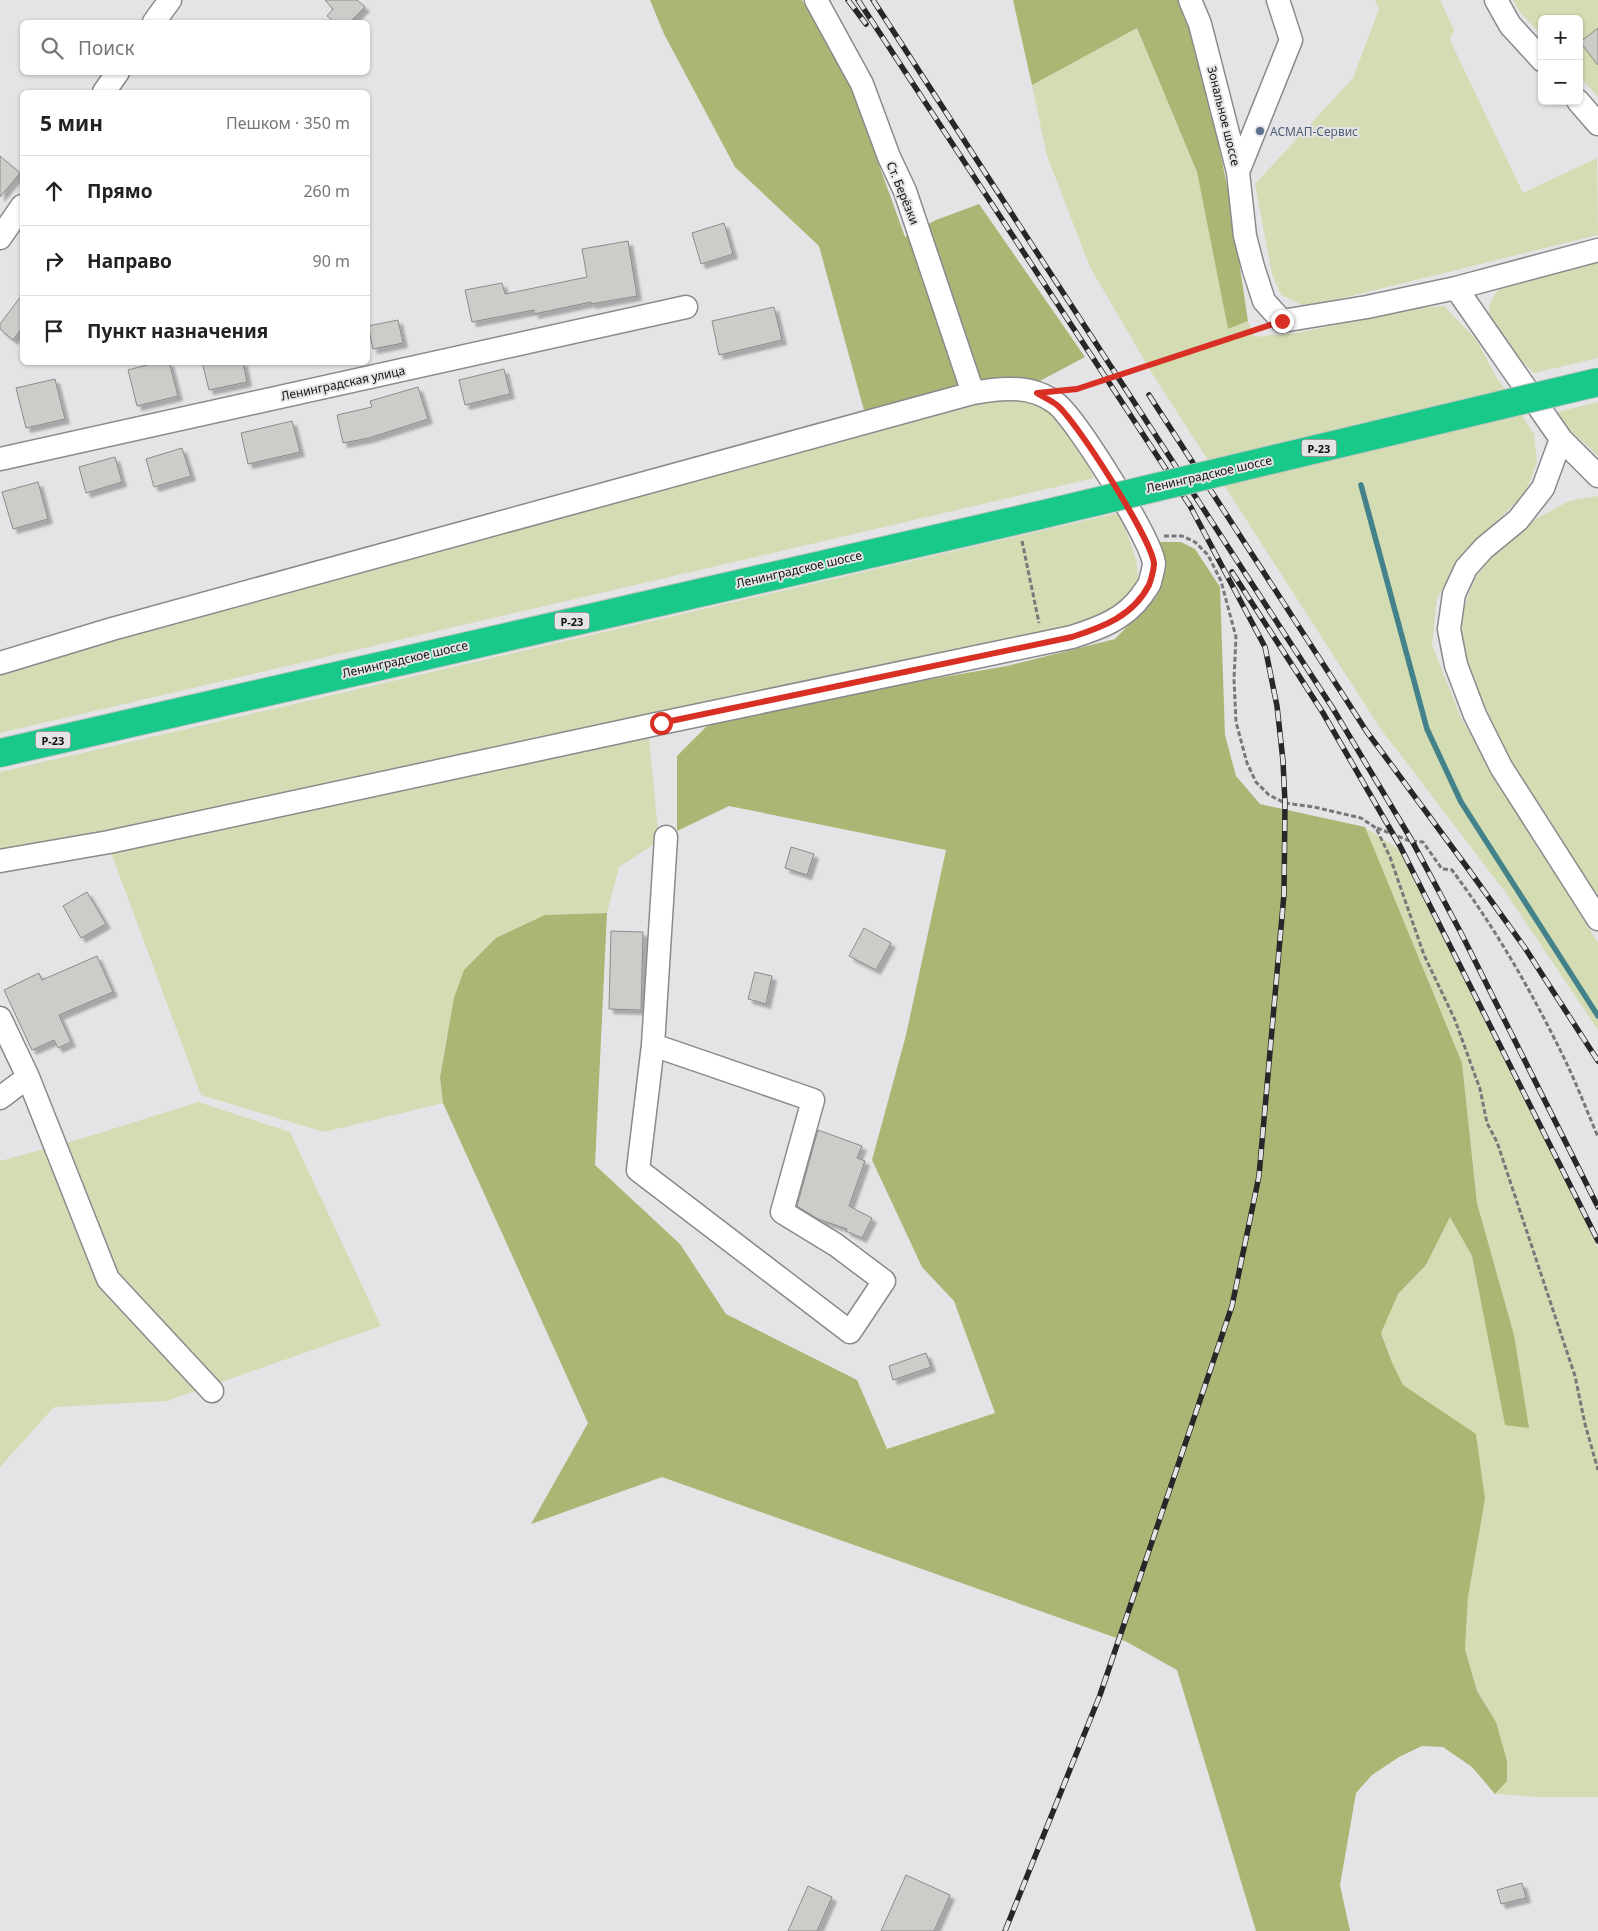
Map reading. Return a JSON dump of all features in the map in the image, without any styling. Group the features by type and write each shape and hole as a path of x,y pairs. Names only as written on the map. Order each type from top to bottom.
{"highway":[{"name":"Ленинградское шоссе","path":"0,753 1040,515 1598,382"}],"street":[{"path":"155,20 170,0"},
{"name":"Ст. Берёзки","path":"816,0 862,84 889,157 905,191 973,393"},
{"name":"Зональное шоссе","path":"1190,0 1200,24 1238,172 1245,236 1253,267 1264,301 1282,321"},
{"path":"1238,172 1291,40 1278,0"},
{"path":"1496,0 1510,25 1538,56"},
{"path":"105,90 116,75"},
{"path":"1581,105 1598,124"},
{"path":"0,238 20,209"},
{"path":"1282,321 1367,307 1456,288 1598,250"},
{"path":"1456,288 1561,439 1598,476"},
{"name":"Ленинградская улица","path":"0,460 686,307"},
{"path":"0,663 112,629 392,551 973,393 1014,389 1037,393 1057,404 1083,438 1133,516 1154,564 1149,584 1124,615 1102,627 1072,637 641,727 118,840 0,861"},
{"path":"1561,439 1543,488 1518,520 1484,548 1466,568 1454,594 1449,629 1456,665 1475,715 1501,767 1598,919"},
{"path":"653,1045 813,1100 782,1212 836,1245 884,1281 850,1332 638,1170 653,1045 666,837"},
{"path":"0,1018 28,1077 108,1279 212,1391"},
{"path":"0,1098 28,1077"}],"path":[{"path":"1037,393 1077,389 1282,321"},
{"path":"1148,548 1157,538 1182,536 1202,547 1217,572 1236,637 1234,679 1236,722 1247,763 1256,782 1263,790 1286,803 1314,807 1361,818 1376,828 1410,841 1423,842 1442,870 1452,870 1490,923 1528,988 1565,1060 1598,1137"},
{"path":"1024,544 1036,603"},
{"path":"1376,828 1390,857 1420,943 1455,1020 1480,1089 1488,1122 1515,1196 1575,1376 1585,1424 1598,1470"}],"green space":[{"path":"650,0 802,0 851,87 905,237 936,220 979,204 1085,357 1036,383 865,414 819,246 735,167 664,34"},
{"path":"1013,0 1183,0 1194,27 1229,195 1248,321 1228,329 1197,172 1137,28 1032,85"},
{"path":"1375,0 1440,0 1454,30 1450,40 1523,193 1597,158 1598,235 1306,307 1281,295 1272,274 1255,184 1353,78 1379,9"},
{"path":"1513,0 1598,0 1598,97 1583,80 1583,15 1538,15 1538,32 1520,12"},
{"path":"1137,28 1197,172 1228,329 1248,321 1254,337 1296,333 1420,308 1444,306 1476,339 1494,373 1534,434 1537,462 1525,494 1470,547 1437,598 1432,645 1462,720 1598,943 1598,1030 1506,893 1380,728 1150,370 1090,267 1047,156 1032,85"},
{"path":"1598,260 1598,358 1534,373 1503,343 1495,332 1490,321 1489,309 1493,297 1504,284"},
{"path":"1011,398 1033,401 1051,409 1077,442 1094,478 0,733 0,671 870,433 976,405"},
{"path":"1598,402 1598,456 1566,426 1557,412"},
{"path":"1598,496 1598,905 1496,743 1462,652 1461,615 1474,580 1492,557 1526,524 1569,501"},
{"path":"1118,513 1135,555 1138,578 1136,588 1127,601 1072,625 0,854 0,772"},
{"path":"1160,542 1181,542 1195,549 1220,587 1225,735 1236,776 1260,804 1365,827 1462,1063 1477,1203 1514,1335 1529,1428 1505,1425 1472,1256 1450,1217 1426,1265 1398,1294 1381,1333 1403,1385 1476,1434 1485,1499 1468,1597 1465,1649 1477,1691 1496,1722 1507,1761 1507,1781 1495,1794 1472,1767 1443,1747 1422,1746 1399,1757 1372,1775 1356,1793 1340,1885 1350,1931 1256,1931 1177,1670 1125,1641 662,1477 531,1524 588,1423 443,1103 440,1077 454,998 464,970 496,938 545,915 607,913 595,1165 680,1244 726,1314 857,1380 887,1449 995,1413 954,1301 922,1267 872,1160 906,1035 946,850 729,806 677,831 677,756 717,716 1007,666 1115,639 1157,596 1163,570"},
{"path":"649,738 659,841 619,867 607,913 545,915 446,1038 440,1077 443,1103 324,1132 201,1095 110,850"},
{"path":"1365,828 1399,849 1562,1172 1598,1248 1598,1797 1539,1797 1495,1794 1507,1781 1496,1722 1477,1691 1465,1649 1468,1597 1403,1385 1381,1332 1398,1294 1426,1265 1450,1217 1472,1256 1505,1425 1514,1335 1477,1203 1462,1063"},
{"path":"198,1102 290,1132 381,1326 167,1401 54,1407 0,1467 0,1161 84,1138"}],"building":[{"path":"325,0 357,0 365,7 352,20 332,20 327,16 333,9"},
{"path":"1598,28 1598,65 1583,46 1583,40"},
{"path":"0,156 20,173 0,197"},
{"path":"724,223 733,254 701,264 692,233"},
{"path":"628,241 637,296 591,304 591,302 534,314 534,310 472,322 465,290 502,283 505,294 587,277 582,249"},
{"path":"20,298 20,331 13,340 0,329 0,324"},
{"path":"774,307 782,340 719,355 712,321"},
{"path":"398,320 403,343 373,349 370,326"},
{"path":"147,365 170,365 178,396 137,406 128,370"},
{"path":"203,365 244,365 247,382 209,390"},
{"path":"504,369 510,394 465,405 459,380"},
{"path":"55,379 65,419 26,428 16,388"},
{"path":"418,387 428,419 369,438 343,443 337,415 372,407 370,401"},
{"path":"292,421 300,452 248,464 241,433"},
{"path":"182,448 191,476 154,487 146,459"},
{"path":"115,457 122,482 86,493 79,467"},
{"path":"38,482 48,519 13,529 2,492"},
{"path":"791,847 814,854 807,875 785,868"},
{"path":"87,892 106,924 81,938 63,906"},
{"path":"864,928 891,943 876,970 849,956"},
{"path":"611,931 643,932 641,1010 609,1009"},
{"path":"97,956 113,992 59,1015 71,1042 58,1048 54,1040 32,1050 4,990 39,973 42,980"},
{"path":"755,972 772,976 766,1004 748,999"},
{"path":"818,1130 862,1146 857,1158 865,1161 849,1206 872,1218 862,1238 846,1231 847,1229 818,1219 797,1206"},
{"path":"926,1353 931,1367 893,1380 889,1366"},
{"path":"906,1875 950,1895 934,1931 881,1931"},
{"path":"1522,1883 1526,1898 1501,1904 1497,1890"},
{"path":"808,1886 832,1897 817,1931 788,1931"}],"waterway":[{"path":"1361,485 1427,729 1461,802 1598,1016"}],"railway":[{"path":"848,0 866,24"},
{"path":"858,0 1192,509"},
{"path":"873,0 1332,707 1411,839 1461,933 1598,1207"},
{"path":"1149,395 1367,732 1525,948 1598,1061"},
{"path":"1005,1931 1100,1695 1232,1306 1259,1176 1284,894 1285,803 1283,761 1277,706 1265,647 1189,504"},
{"path":"1232,572 1323,713 1400,846 1598,1241"}],"place":[{"name":"АСМАП-Сервис","path":"1260,131"}],"route":[{"path":"661,723 1072,637 1102,627 1124,615 1149,584 1154,564 1148,548 1133,516 1073,424 1057,404 1037,393 1077,389 1282,321"}]}
